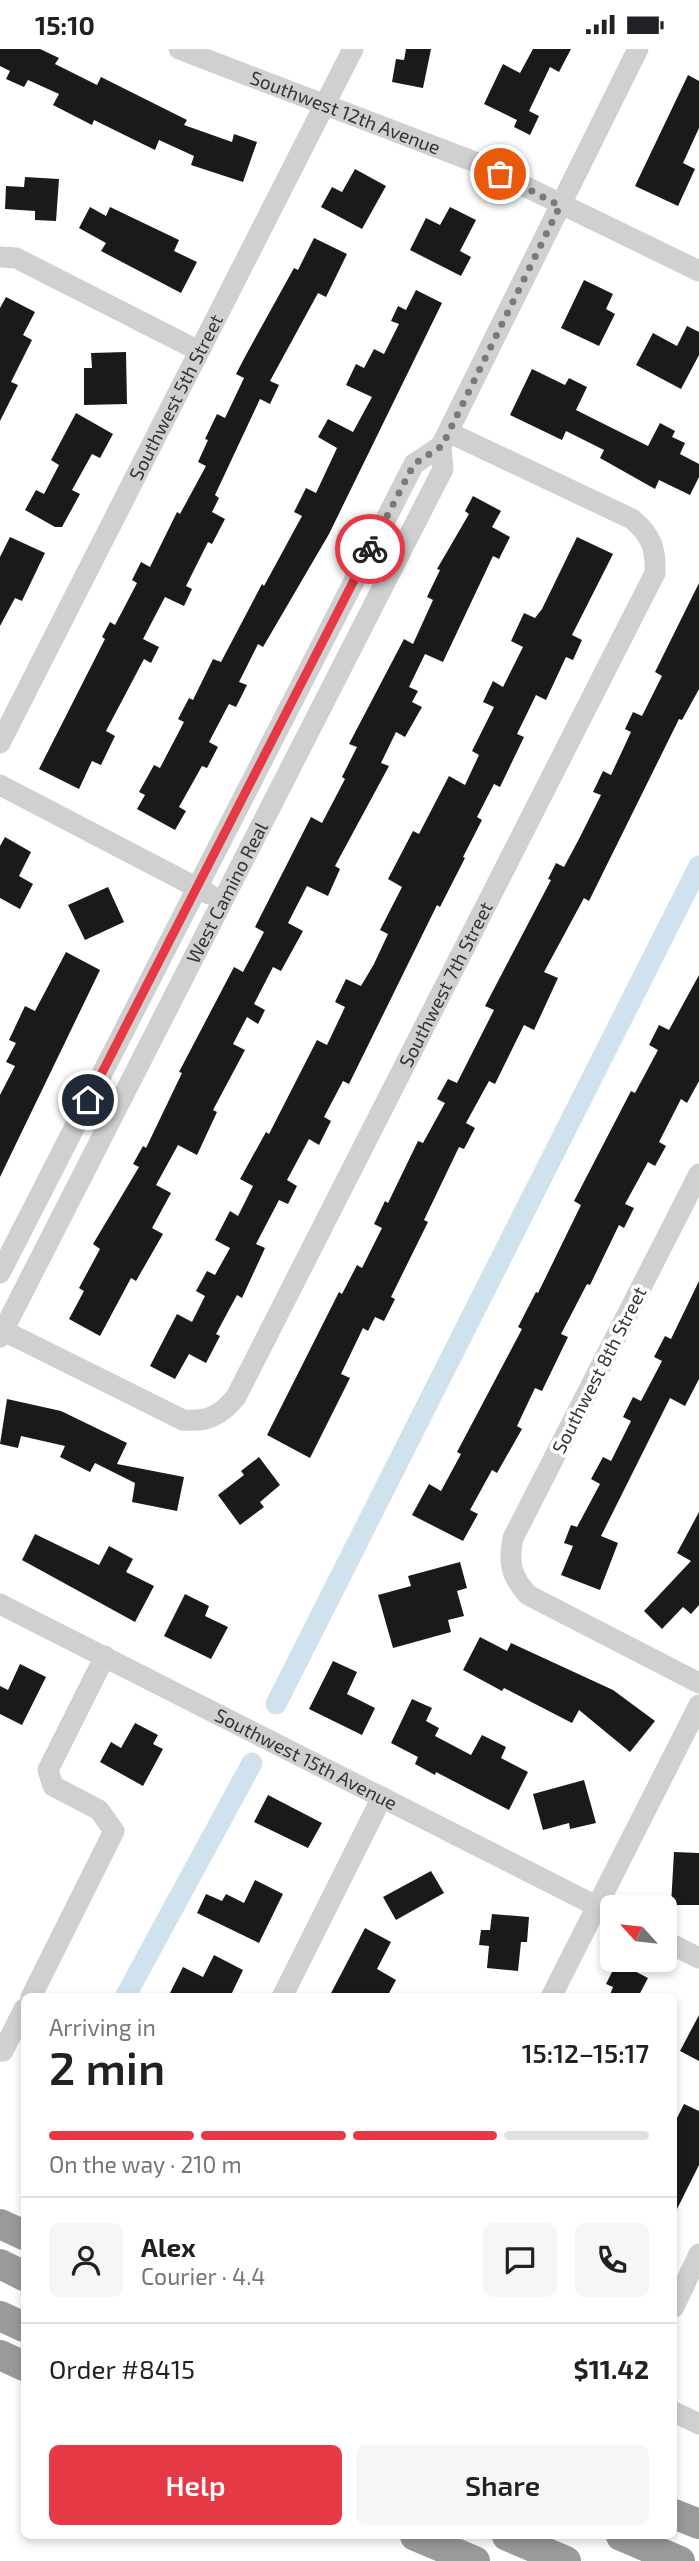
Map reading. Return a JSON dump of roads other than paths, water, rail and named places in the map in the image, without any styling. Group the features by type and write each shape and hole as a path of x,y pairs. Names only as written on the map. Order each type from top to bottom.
{"highway":[{"path":"0,2224 21,2234"},
{"path":"0,2265 21,2275"},
{"path":"0,2316 21,2326"},
{"path":"0,2355 21,2365"},
{"path":"677,2515 699,2524"},
{"path":"422,2539 475,2561"},
{"path":"514,2539 566,2561"},
{"path":"628,2539 680,2561"}],"street":[{"name":"Southwest 12th Avenue","path":"179,49 475,162 560,206 699,271"},
{"name":"Southwest 5th Street","path":"0,743 353,49"},
{"name":"West Camino Real","path":"1,1333 443,469 445,439 638,49"},
{"path":"0,257 16,258 200,351"},
{"name":"West Camino Real","path":"0,1273 414,464 445,439"},
{"name":"Southwest 7th Street","path":"1,1333 183,1420 204,1421 223,1413 236,1397 655,573 656,551 648,532 632,519 445,439"},
{"path":"0,785 222,900"},
{"name":"Southwest 8th Street","path":"699,1174 513,1538 509,1559 514,1580 528,1595 699,1683"},
{"name":"Southwest 15th Avenue","path":"0,1604 600,1907"},
{"path":"33,1993 114,1831 99,1810 52,1786 48,1770 105,1656"},
{"path":"612,1895 699,1705"},
{"path":"284,1993 382,1797"},
{"path":"553,1993 600,1918"},
{"path":"677,1947 699,1958"},
{"path":"0,2051 4,2051 21,2015"},
{"path":"677,2301 699,2254"},
{"path":"677,2413 699,2424"}],"waterway":[{"path":"276,1704 699,866"},
{"path":"127,1993 252,1763"}]}
